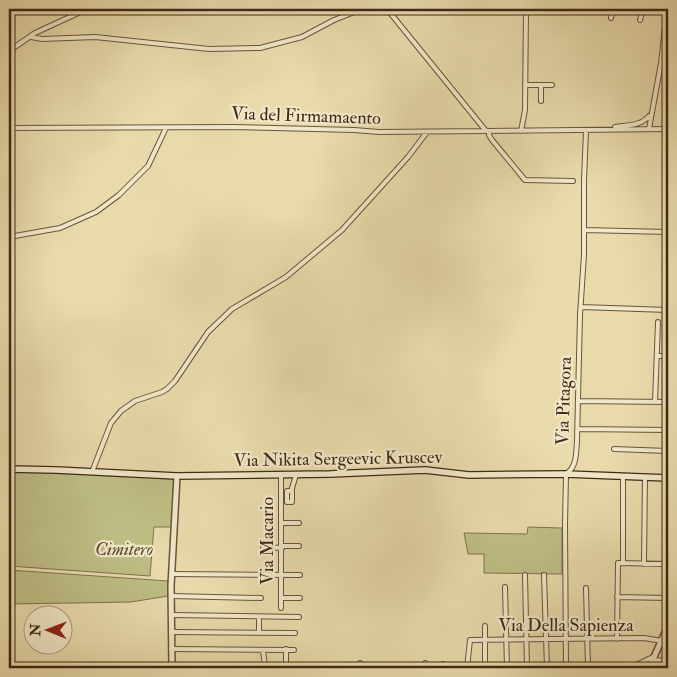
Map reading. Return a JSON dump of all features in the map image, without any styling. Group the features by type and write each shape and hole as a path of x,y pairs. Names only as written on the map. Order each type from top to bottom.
{"main road":[{"name":"Via Nikita Sergeevic Kruscev","path":"9,469 177,476 354,474 425,470 472,475 566,474 668,478"}],"street":[{"path":"9,51 35,33 87,9"},
{"path":"31,37 96,37 209,48 260,48 302,37 334,20 362,9"},
{"path":"387,9 525,180 573,181"},
{"path":"521,130 525,110 526,9"},
{"path":"611,18 613,9"},
{"path":"640,20 643,9"},
{"path":"649,129 650,114 661,63 667,9"},
{"path":"526,85 552,85"},
{"path":"540,101 541,85"},
{"name":"Via del Firmamaento","path":"602,130 640,123 646,120 650,114"},
{"name":"Via del Firmamaento","path":"9,128 275,128 379,132 668,129"},
{"path":"9,237 60,228 80,221 96,212 118,195 148,166 166,128"},
{"name":"Via Pitagora","path":"566,668 566,474 573,467 576,457 578,429 581,307 584,282 586,131"},
{"path":"92,472 115,416 135,401 167,389 175,381 208,332 232,309 286,277 342,230 408,157 427,132"},
{"path":"584,230 668,232"},
{"path":"581,307 668,310"},
{"path":"655,402 658,322"},
{"path":"657,356 668,356"},
{"path":"578,401 668,402"},
{"path":"578,429 668,430"},
{"path":"614,449 668,450"},
{"name":"Via Macario","path":"280,475 282,523 281,608"},
{"path":"281,500 287,500 287,491 292,491 296,475"},
{"path":"172,668 171,596 177,476"},
{"path":"617,639 617,597 623,476"},
{"path":"644,564 645,477"},
{"path":"282,523 299,523"},
{"path":"263,547 299,546"},
{"path":"620,563 668,564"},
{"path":"172,574 300,575"},
{"path":"525,575 527,668"},
{"path":"544,575 547,668"},
{"path":"505,587 507,668"},
{"path":"586,588 588,668"},
{"path":"171,596 261,598"},
{"path":"617,597 668,598"},
{"path":"281,598 300,598"},
{"path":"171,616 299,617"},
{"path":"259,617 259,633"},
{"path":"485,626 485,668"},
{"path":"650,668 668,629"},
{"path":"171,632 295,633"},
{"name":"Via Della Sapienza","path":"467,668 470,640 644,638 662,641"},
{"path":"171,649 294,650"},
{"path":"263,650 265,667"},
{"path":"208,668 286,668 286,650"},
{"path":"630,668 654,658 668,661"},
{"path":"426,663 426,668"}],"green space":[{"name":"Cimitero","path":"9,471 171,478 174,482 172,527 154,527 150,576 9,566"},
{"path":"528,527 562,528 562,574 484,573 484,554 468,554 464,533 527,534"},
{"path":"9,570 168,581 168,596 131,602 9,604"}]}
